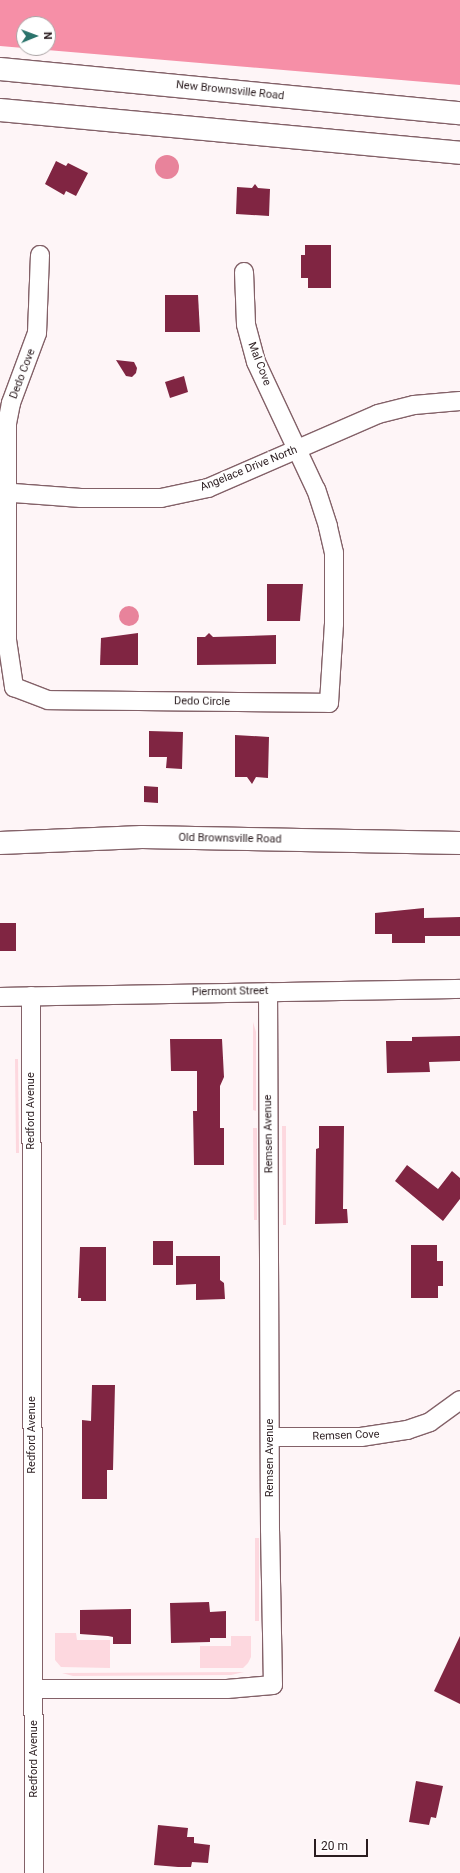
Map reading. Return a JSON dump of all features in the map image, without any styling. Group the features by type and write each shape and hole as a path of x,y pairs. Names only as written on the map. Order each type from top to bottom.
{"main road":[{"name":"New Brownsville Road","path":"0,69 460,113"},
{"path":"0,110 460,152"},
{"name":"Old Brownsville Road","path":"0,843 142,837 460,843"}],"street":[{"name":"Dedo Cove","path":"4,492 8,417 37,333 40,255"},
{"name":"Mal Cove","path":"244,272 244,309 250,343 256,362 296,451"},
{"name":"Angelace Drive North","path":"4,492 81,498 161,498 208,488 378,414 414,405 460,401"},
{"name":"Dedo Circle","path":"4,492 7,640 14,687 48,700 329,703 334,624 334,553 328,526 316,490 296,451"},
{"name":"Piermont Street","path":"0,997 460,989"},
{"name":"Remsen Avenue","path":"34,1689 227,1689 273,1685 270,1437 268,992"},
{"name":"Redford Avenue","path":"31,996 34,1873"},
{"name":"Remsen Cove","path":"270,1437 361,1437 407,1430 430,1422 460,1400"}],"shaded area":[{"path":"0,0 460,0 460,85 56,51 56,16 16,16 16,47 0,46"},
{"path":"167,155 176,158 179,167 176,176 167,179 158,176 155,167 158,158"},
{"path":"129,606 136,609 139,616 136,623 129,626 122,623 119,616 122,609"},
{"path":"253,1022 256,1032 256,1111 253,1110"},
{"path":"15,1059 18,1059 19,1153 16,1153"},
{"path":"282,1126 286,1126 286,1225 283,1225"},
{"path":"253,1128 257,1128 257,1220 254,1220"},
{"path":"255,1538 259,1538 259,1621 255,1621"},
{"path":"55,1633 76,1633 77,1640 110,1640 110,1668 61,1667 55,1660"},
{"path":"231,1636 251,1636 251,1657 248,1663 243,1668 200,1668 200,1646 231,1646"},
{"path":"244,1672 231,1675 73,1676 62,1673"}],"building":[{"path":"56,161 66,166 68,163 88,173 76,196 66,191 64,195 45,184"},
{"path":"255,184 258,188 270,189 269,216 236,214 237,187 252,188"},
{"path":"305,245 331,245 331,288 308,288 308,278 301,278 301,255 305,255"},
{"path":"165,295 198,295 200,332 165,332"},
{"path":"116,360 134,362 137,368 136,373 132,377 126,376"},
{"path":"184,376 188,392 170,398 165,382"},
{"path":"267,584 303,584 300,621 267,621"},
{"path":"138,633 138,665 100,665 101,638"},
{"path":"209,633 213,637 276,635 276,664 197,665 197,637 205,637"},
{"path":"149,731 183,732 182,769 166,768 167,757 149,757"},
{"path":"235,735 269,737 268,778 256,777 252,784 247,777 235,777"},
{"path":"144,786 158,787 158,803 144,802"},
{"path":"424,908 424,918 460,917 460,936 425,936 425,943 392,943 392,934 375,934 375,913"},
{"path":"0,923 16,923 16,951 0,951"},
{"path":"460,1036 460,1061 429,1062 430,1072 387,1073 386,1041 412,1041 412,1037"},
{"path":"170,1039 222,1039 224,1077 220,1086 220,1128 224,1128 224,1165 194,1165 193,1111 197,1111 197,1071 171,1071"},
{"path":"319,1126 344,1126 343,1209 347,1209 348,1223 315,1224 316,1149 319,1148"},
{"path":"407,1165 438,1189 452,1171 460,1178 460,1199 443,1221 395,1181"},
{"path":"153,1241 173,1241 173,1265 153,1265"},
{"path":"411,1245 437,1245 437,1261 443,1261 443,1286 438,1286 438,1298 411,1298"},
{"path":"80,1247 106,1247 106,1301 81,1301 81,1298 78,1298"},
{"path":"176,1256 220,1256 220,1280 224,1283 225,1299 196,1300 196,1284 176,1285"},
{"path":"92,1385 115,1385 113,1470 107,1470 107,1499 82,1499 82,1420 91,1421"},
{"path":"209,1602 210,1612 226,1611 226,1638 210,1638 210,1642 171,1643 170,1603"},
{"path":"131,1609 131,1644 113,1644 113,1637 80,1634 80,1610"},
{"path":"460,1636 460,1704 434,1691"},
{"path":"416,1781 443,1786 436,1818 431,1817 429,1825 409,1822"},
{"path":"158,1825 188,1828 187,1837 194,1837 194,1843 210,1845 208,1863 192,1862 191,1867 154,1865"}]}
